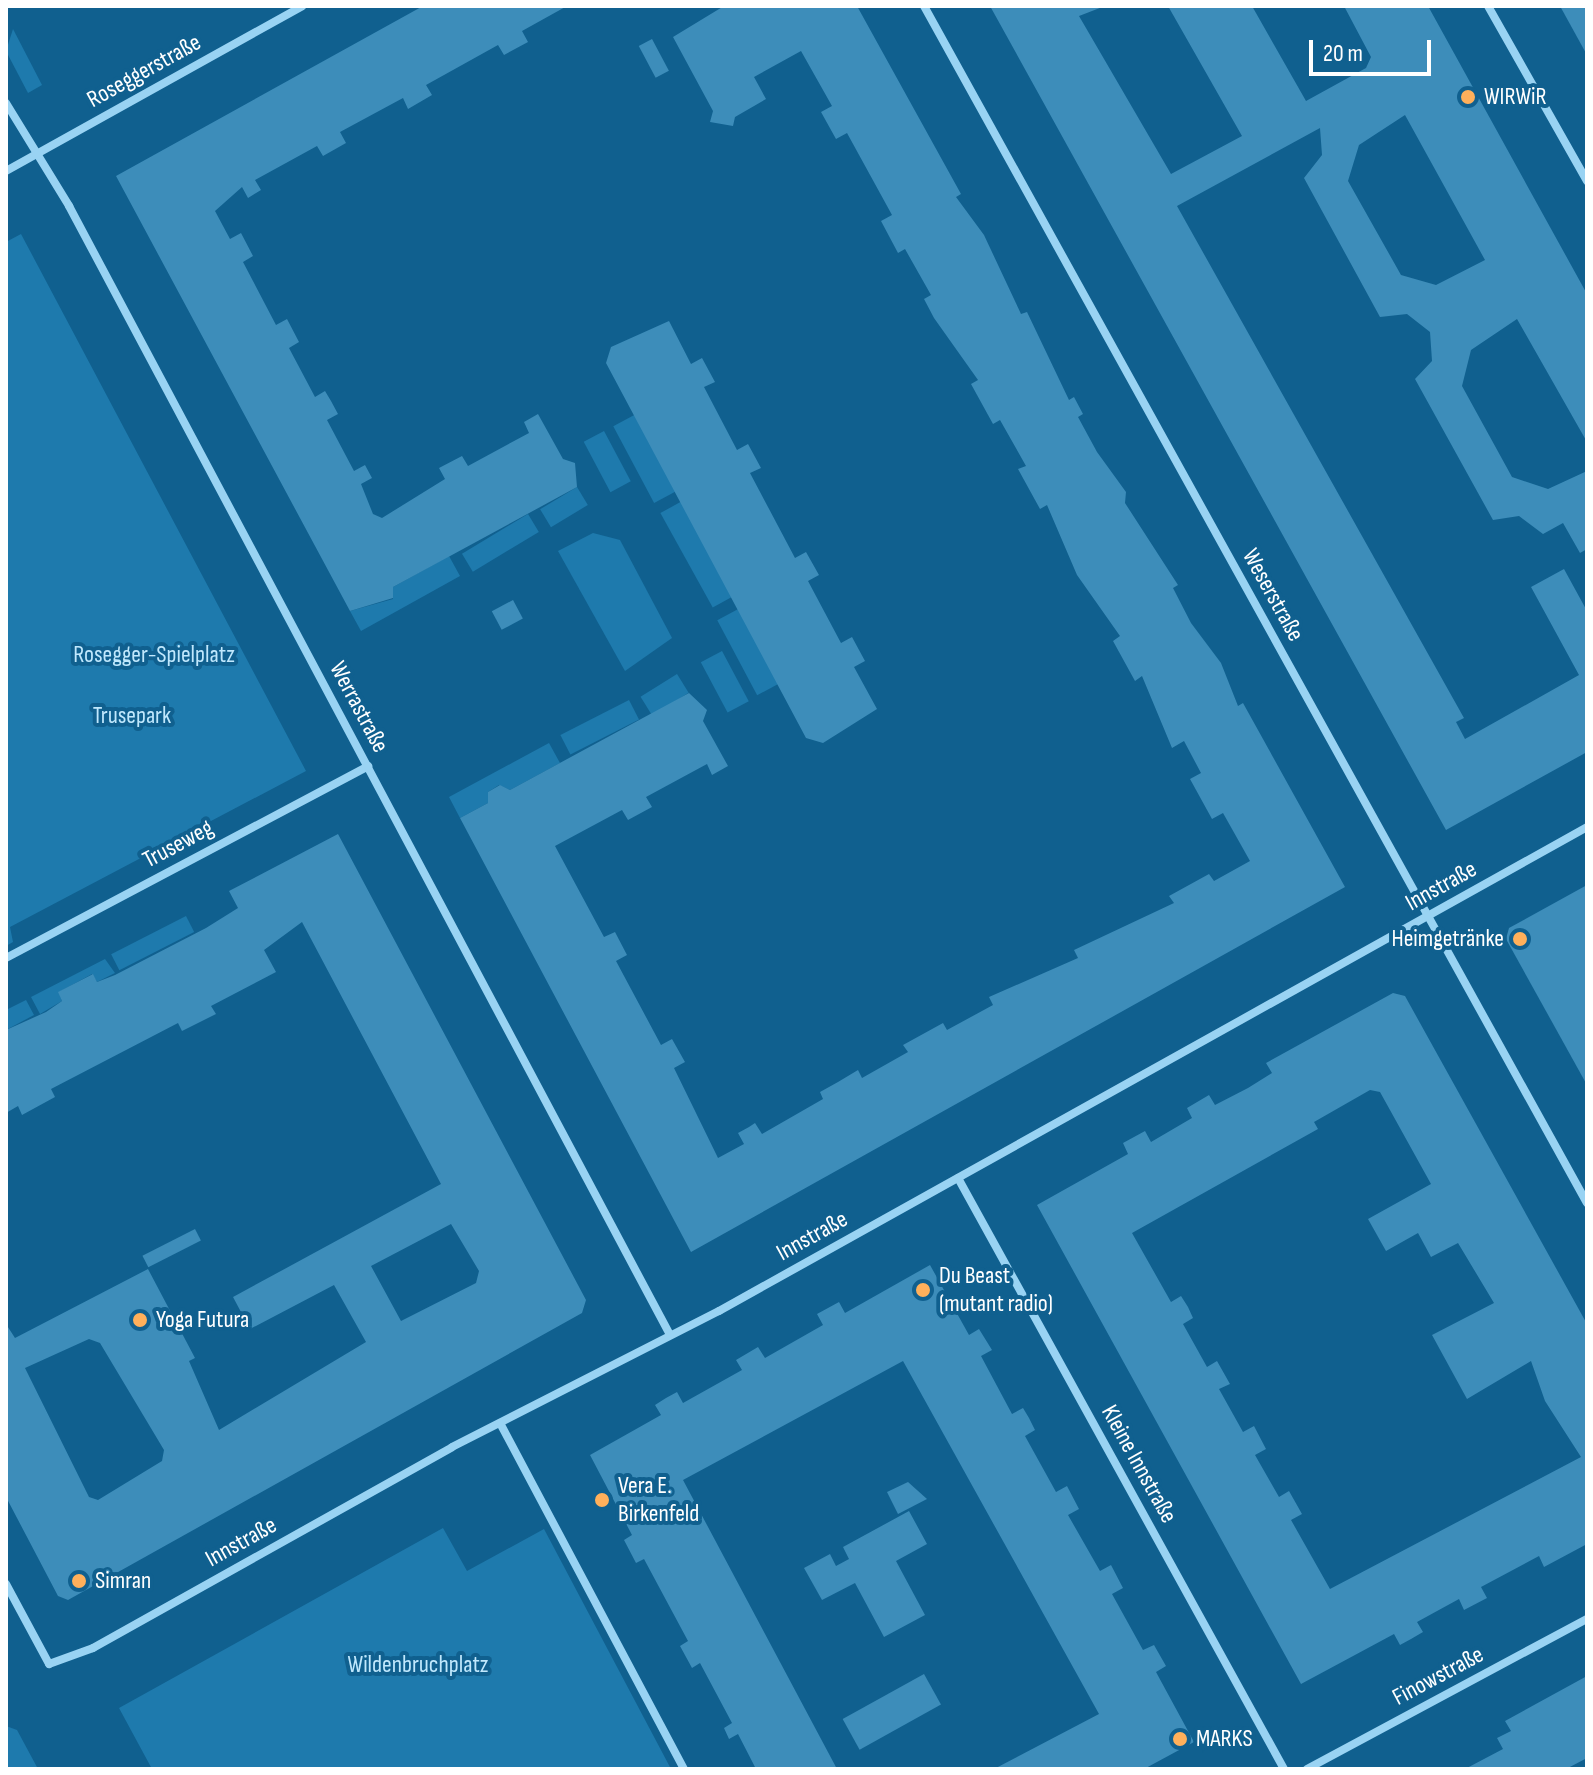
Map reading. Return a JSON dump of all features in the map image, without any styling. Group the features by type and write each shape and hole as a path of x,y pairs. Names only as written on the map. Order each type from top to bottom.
{"street":[{"name":"Roseggerstraße","path":"6,171 302,6"},
{"name":"Weserstraße","path":"924,6 1587,1203"},
{"path":"1488,6 1587,181"},
{"name":"Werrastraße","path":"6,103 37,154 368,766 670,1335"},
{"name":"Truseweg","path":"6,958 368,766"},
{"name":"Innstraße","path":"6,1584 49,1664 93,1648 500,1423 670,1335 958,1178 1587,827"},
{"name":"Kleine Innstraße","path":"958,1178 1284,1769"},
{"path":"500,1423 684,1769"},
{"name":"Finowstraße","path":"1307,1769 1587,1619"}],"green space":[{"path":"13,29 42,85 28,93 6,51"},
{"name":"Trusepark","path":"21,234 306,771 10,927 13,942 6,946 6,242"},
{"path":"638,413 679,490 654,503 613,426"},
{"path":"604,431 631,481 610,492 584,442"},
{"path":"577,487 588,505 551,527 540,509"},
{"path":"684,500 736,594 713,608 660,513"},
{"path":"528,514 539,532 473,572 462,554"},
{"path":"593,533 620,540 672,638 625,671 558,551"},
{"path":"449,556 460,576 361,631 350,611 393,599 393,587"},
{"path":"742,607 782,682 757,695 717,620"},
{"path":"722,651 749,701 728,713 701,662"},
{"path":"677,674 689,693 652,715 641,697"},
{"path":"629,700 639,720 570,755 560,735"},
{"path":"549,743 560,763 510,790 499,785 488,792 488,803 460,818 449,797"},
{"path":"186,916 194,932 119,970 111,954"},
{"path":"105,959 115,973 97,982 92,974 59,992 62,1001 40,1014 31,997"},
{"path":"26,1000 34,1015 6,1030 6,1010"},
{"name":"Wildenbruchplatz","path":"443,1528 467,1571 544,1529 671,1769 152,1769 119,1708"},
{"path":"6,1726 17,1730 38,1769 6,1769"}],"building":[{"path":"423,6 567,6 522,31 528,42 504,55 498,45 426,85 432,95 408,109 403,98 340,132 346,143 323,156 317,146 255,180 261,190 248,198 242,187 215,211 230,239 241,233 253,256 243,262 276,325 287,319 299,342 289,348 315,397 325,391 338,414 327,420 354,471 365,465 372,478 361,484 373,514 382,518 445,479 439,468 462,456 468,466 529,433 524,422 538,414 563,459 575,463 577,487 393,587 393,598 350,611 116,176"},
{"path":"724,6 857,6 961,194 956,197 984,235 1021,314 1027,312 1069,400 1074,397 1083,414 1078,417 1097,452 1126,492 1125,503 1178,585 1173,588 1191,623 1221,663 1238,706 1243,703 1345,887 691,1252 460,818 488,803 488,792 500,785 510,790 689,693 707,710 703,721 728,766 712,775 707,764 646,797 652,807 628,820 622,810 555,846 604,937 615,932 627,955 616,961 661,1045 672,1039 685,1062 674,1068 718,1158 744,1144 738,1133 755,1123 762,1134 823,1099 820,1092 858,1070 862,1078 908,1052 903,1045 943,1023 947,1030 993,1005 989,997 1078,958 1074,950 1174,903 1169,896 1209,874 1214,881 1250,861 1223,813 1212,819 1190,779 1201,773 1184,741 1172,748 1142,676 1135,681 1113,641 1120,636 1077,575 1047,505 1040,509 1018,469 1026,466 1000,420 993,424 971,384 978,380 934,318 924,299 931,295 905,249 898,253 881,221 892,215 847,133 836,139 821,112 832,106 801,51 754,77 766,99 735,117 733,126 710,122 713,111 673,37"},
{"path":"990,6 1105,6 1079,16 1171,174 1242,136 1168,6 1252,6 1306,101 1366,68 1371,57 1344,6 1428,6 1587,294 1587,442 1517,319 1471,350 1462,386 1512,477 1548,489 1587,471 1587,549 1580,553 1563,523 1543,534 1519,516 1493,520 1415,379 1432,361 1430,332 1407,314 1380,317 1304,178 1322,155 1320,128 1177,206 1464,718 1456,722 1465,739 1579,675 1531,587 1564,569 1587,611 1587,752 1446,830","holes":["1405,115 1485,260 1436,285 1401,275 1348,181 1359,145"]},
{"path":"1560,6 1587,6 1587,55"},
{"path":"652,39 669,71 656,78 639,46"},
{"path":"669,321 691,364 702,358 715,382 704,387 737,450 748,444 761,468 750,473 795,558 806,552 819,575 808,581 841,643 852,637 865,661 854,667 877,709 823,743 806,738 606,363 611,347"},
{"path":"513,600 523,619 502,630 492,611"},
{"path":"338,834 586,1300 582,1313 68,1600 58,1596 6,1497 6,1324 15,1338 148,1269 195,1358 189,1361 219,1430 366,1342 334,1285 250,1329 233,1297 441,1184 302,922 264,950 276,972 211,1006 216,1014 182,1031 178,1023 51,1089 55,1097 22,1115 18,1106 6,1113 6,1030 46,1012 62,1001 58,992 93,974 97,982 115,975 206,928 238,908 229,891","holes":["451,1224 479,1271 476,1283 401,1321 371,1266","89,1339 100,1343 164,1450 162,1461 98,1500 89,1497 25,1368"]},
{"path":"1587,885 1587,1085 1506,939 1509,928"},
{"path":"1393,993 1405,996 1587,1324 1587,1544 1544,1567 1539,1556 1481,1587 1487,1598 1464,1610 1459,1599 1417,1622 1423,1632 1400,1645 1394,1634 1301,1684 1037,1205 1128,1154 1123,1143 1145,1131 1151,1142 1192,1118 1187,1108 1209,1095 1215,1105 1248,1088 1272,1073 1266,1063","holes":["1370,1090 1380,1092 1431,1184 1368,1219 1386,1251 1418,1233 1431,1257 1458,1243 1494,1303 1432,1335 1467,1399 1531,1361 1545,1401 1581,1457 1330,1589 1291,1520 1302,1514 1289,1491 1279,1497 1255,1455 1266,1449 1254,1426 1243,1432 1219,1389 1230,1384 1217,1361 1207,1367 1183,1324 1193,1318 1188,1307 1181,1296 1171,1302 1132,1233 1318,1129 1314,1122"]},
{"path":"195,1229 201,1241 148,1267 142,1256"},
{"path":"930,1265 969,1335 979,1329 992,1350 981,1356 1012,1414 1023,1408 1029,1418 1035,1430 1025,1436 1056,1492 1067,1486 1079,1509 1068,1515 1100,1571 1111,1565 1123,1588 1112,1594 1143,1650 1154,1645 1166,1666 1156,1672 1194,1742 1144,1769 994,1769 1099,1714 903,1361 683,1480 837,1769 756,1769 738,1734 729,1739 724,1728 732,1723 700,1663 692,1668 680,1646 688,1641 644,1559 636,1563 624,1540 632,1535 590,1455 661,1415 655,1405 666,1398 677,1392 683,1403 742,1370 736,1360 758,1347 765,1358 823,1325 817,1314 839,1302 845,1313"},
{"path":"908,1482 927,1499 898,1514 887,1492"},
{"path":"909,1511 927,1544 896,1561 925,1615 884,1637 855,1583 822,1600 804,1568 830,1554 836,1566 849,1559 843,1547"},
{"path":"924,1674 941,1705 860,1750 843,1719"},
{"path":"1587,1676 1587,1758 1566,1769 1465,1769 1503,1749 1497,1738 1511,1731 1505,1721"}],"place":[{"name":"WIRWiR","path":"1468,97"},
{"name":"Heimgetränke","path":"1520,939"},
{"name":"Du Beast (mutant radio)","path":"923,1290"},
{"name":"Yoga Futura","path":"140,1320"},
{"name":"Vera E. Birkenfeld","path":"602,1500"},
{"name":"Simran","path":"79,1581"},
{"name":"MARKS","path":"1180,1739"}],"park label":[{"name":"Rosegger-Spielplatz","path":"154,655"}]}
